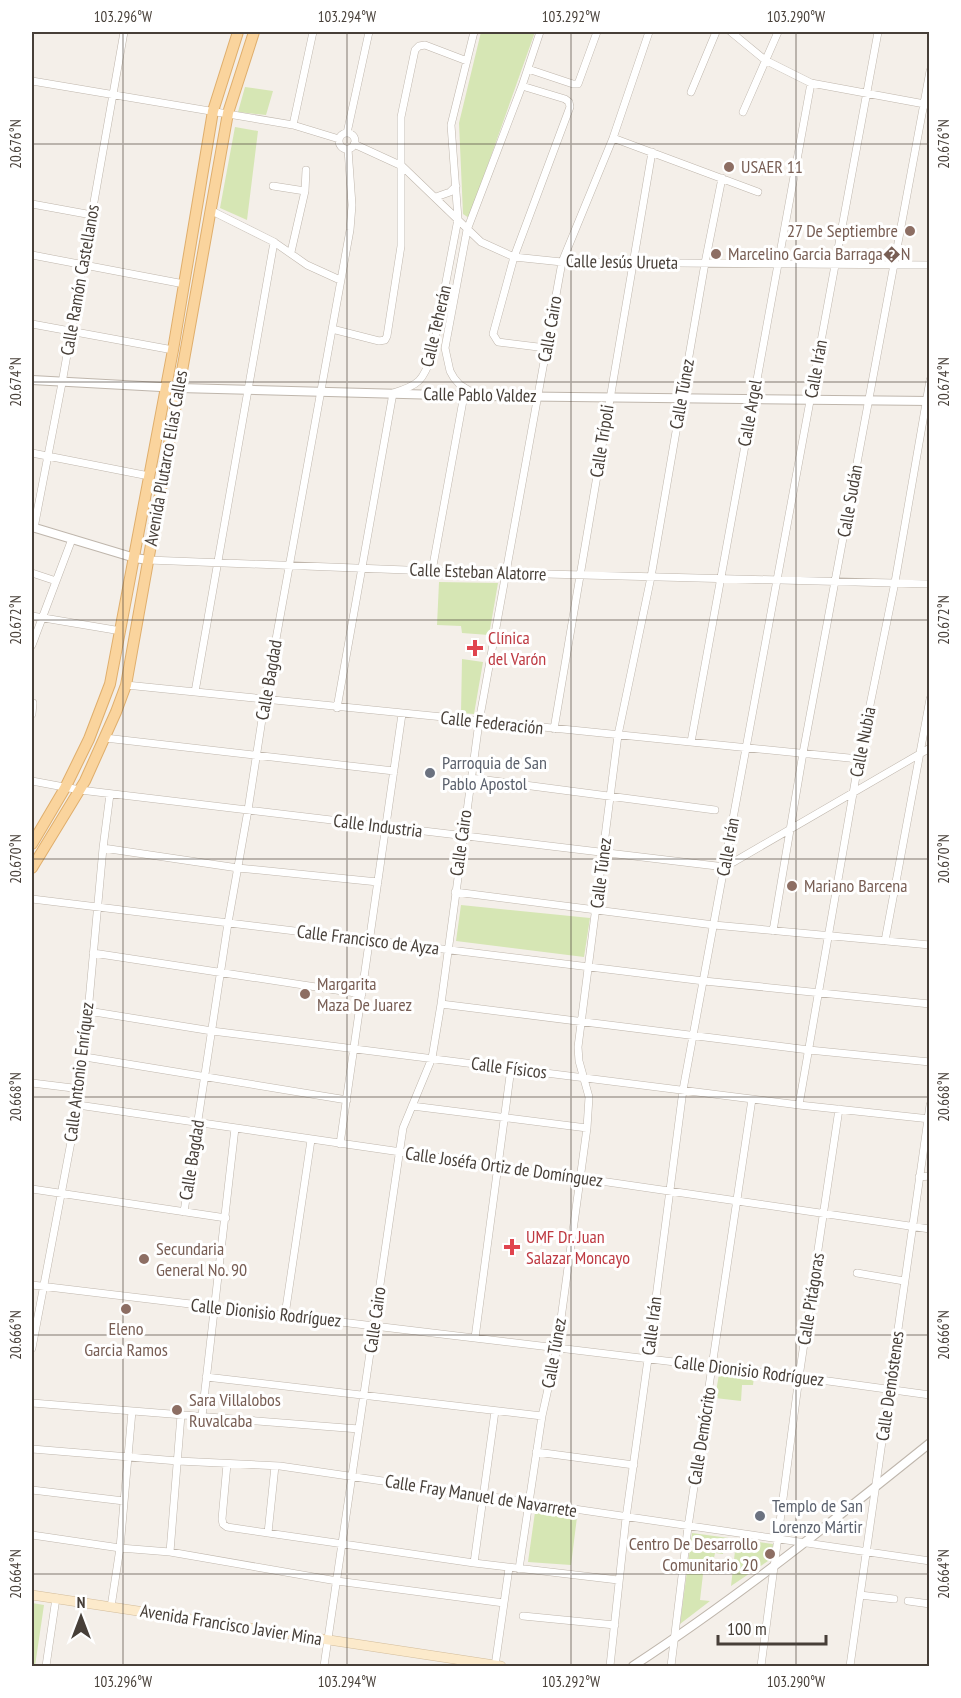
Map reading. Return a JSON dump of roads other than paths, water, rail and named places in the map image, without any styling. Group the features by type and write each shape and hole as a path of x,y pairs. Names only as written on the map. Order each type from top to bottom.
{"main road":[{"name":"Avenida Plutarco Elías Calles","path":"32,844 65,788 89,738 110,684 173,350 213,111 238,32"},
{"name":"Avenida Plutarco Elías Calles","path":"32,868 80,790 105,738 126,685 228,113 254,32"},
{"name":"Avenida Francisco Javier Mina","path":"32,1595 497,1666"}],"street":[{"name":"Calle Ramón Castellanos","path":"33,527 49,456 124,32"},
{"path":"293,125 313,32"},
{"path":"339,139 347,133 368,32"},
{"name":"Calle Teherán","path":"393,393 416,385 428,368 458,219 452,125 474,32"},
{"path":"478,396 460,385 454,378 445,356 445,348 467,230 540,32"},
{"path":"528,69 578,84 597,32"},
{"name":"Calle Cairo","path":"324,1666 403,1128 432,1058 479,722 562,262 613,138 649,32"},
{"path":"692,92 716,32"},
{"path":"731,32 765,60 811,83 926,104"},
{"path":"744,112 777,32"},
{"name":"Calle Irán","path":"609,1666 618,1580 683,1090 878,32"},
{"path":"332,329 380,341 385,340 401,246 401,117 415,50 425,45 467,61"},
{"name":"Calle Sudán","path":"773,931 803,753 893,265 926,104 930,71"},
{"path":"32,81 293,125 339,139"},
{"name":"Calle Argel","path":"691,742 811,83"},
{"path":"522,86 569,102 570,108 514,257 494,337 498,342 546,348"},
{"path":"339,139 340,146 351,147 353,135 347,133"},
{"path":"613,138 758,192"},
{"name":"Calle Jesús Urueta","path":"351,147 402,165 481,242 514,257 562,262 930,265"},
{"name":"Calle Bagdad","path":"184,1212 265,700 350,230 351,147"},
{"name":"Calle Trípoli","path":"554,729 652,152"},
{"path":"291,252 304,192 306,170"},
{"name":"Calle Túnez","path":"519,1569 542,1416 557,1348 587,1128 589,1106 587,1087 578,1054 618,735 651,577 705,263 722,178"},
{"path":"273,186 304,192"},
{"path":"436,197 450,192 456,186"},
{"path":"32,204 92,215"},
{"path":"210,210 274,242 291,252 307,266 340,280"},
{"path":"195,692 274,242"},
{"path":"32,255 184,284"},
{"path":"32,324 173,350"},
{"name":"Calle Pablo Valdez","path":"32,380 179,388 478,396 928,401"},
{"name":"Calle Nubia","path":"799,1105 859,759 895,582 930,380"},
{"path":"337,708 393,393"},
{"path":"432,570 464,395"},
{"path":"32,453 149,476"},
{"name":"Calle Esteban Alatorre","path":"33,527 148,560 506,573 930,584"},
{"path":"32,645 72,539"},
{"path":"32,573 56,581"},
{"path":"32,616 121,631"},
{"name":"Calle Federación","path":"126,685 859,759"},
{"path":"885,941 930,699"},
{"path":"32,714 33,703"},
{"path":"340,1144 402,714"},
{"path":"105,738 394,771"},
{"path":"725,867 930,748"},
{"path":"471,778 715,810"},
{"name":"Calle Industria","path":"32,781 110,794 725,867"},
{"name":"Calle Antonio Enríquez","path":"32,1348 81,1089 97,907 110,794"},
{"path":"103,849 238,868 378,882"},
{"path":"454,892 714,925 930,945"},
{"name":"Calle Francisco de Ayza","path":"32,899 704,981 930,1004"},
{"path":"93,953 362,994"},
{"path":"441,1004 808,1050 930,1062"},
{"name":"Calle Físicos","path":"88,1011 212,1031 799,1105 928,1119"},
{"path":"85,1058 347,1100"},
{"path":"475,1338 511,1068"},
{"path":"32,1083 81,1089"},
{"name":"Calle Demócrito","path":"671,1666 688,1527 752,1099"},
{"name":"Calle Joséfa Ortiz de Domínguez","path":"78,1105 930,1229"},
{"name":"Calle Demóstenes","path":"850,1666 930,1105"},
{"path":"412,1106 587,1128"},
{"name":"Calle Pitágoras","path":"761,1666 799,1377 839,1109"},
{"path":"202,1416 235,1128"},
{"path":"285,1315 311,1140"},
{"path":"919,1176 930,1176"},
{"path":"32,1189 225,1218"},
{"path":"856,1273 904,1281"},
{"name":"Calle Dionisio Rodríguez","path":"32,1285 712,1366 930,1395"},
{"path":"206,1377 542,1416"},
{"path":"32,1403 359,1429"},
{"path":"111,1607 120,1548 132,1411"},
{"path":"474,1563 495,1411"},
{"path":"170,1552 181,1415"},
{"path":"633,1666 774,1567 930,1443"},
{"name":"Calle Fray Manuel de Navarrete","path":"32,1449 177,1461 274,1466 930,1561"},
{"path":"536,1452 634,1465"},
{"path":"227,1464 222,1520 227,1527 509,1568 618,1580"},
{"path":"268,1533 274,1466"},
{"path":"32,1490 124,1501"},
{"path":"32,1534 120,1548 170,1552 337,1581 504,1603"},
{"path":"497,1666 509,1568"},
{"path":"860,1595 894,1599"},
{"path":"46,1666 56,1598"},
{"path":"908,1601 930,1604"},
{"path":"523,1616 615,1625"}],"place":[{"name":"USAER 11","path":"729,167"},
{"name":"27 De Septiembre","path":"910,231"},
{"name":"Marcelino Garcia Barraga�N","path":"716,254"},
{"name":"Clínica del Varón","path":"475,648"},
{"name":"Parroquia de San Pablo Apostol","path":"430,773"},
{"name":"Mariano Barcena","path":"792,886"},
{"name":"Margarita Maza De Juarez","path":"305,994"},
{"name":"UMF Dr. Juan Salazar Moncayo","path":"512,1247"},
{"name":"Secundaria General No. 90","path":"144,1259"},
{"name":"Eleno Garcia Ramos","path":"126,1309"},
{"name":"Sara Villalobos Ruvalcaba","path":"177,1410"},
{"name":"Templo de San Lorenzo Mártir","path":"760,1516"},
{"name":"Centro De Desarrollo Comunitario 20","path":"770,1554"}]}
